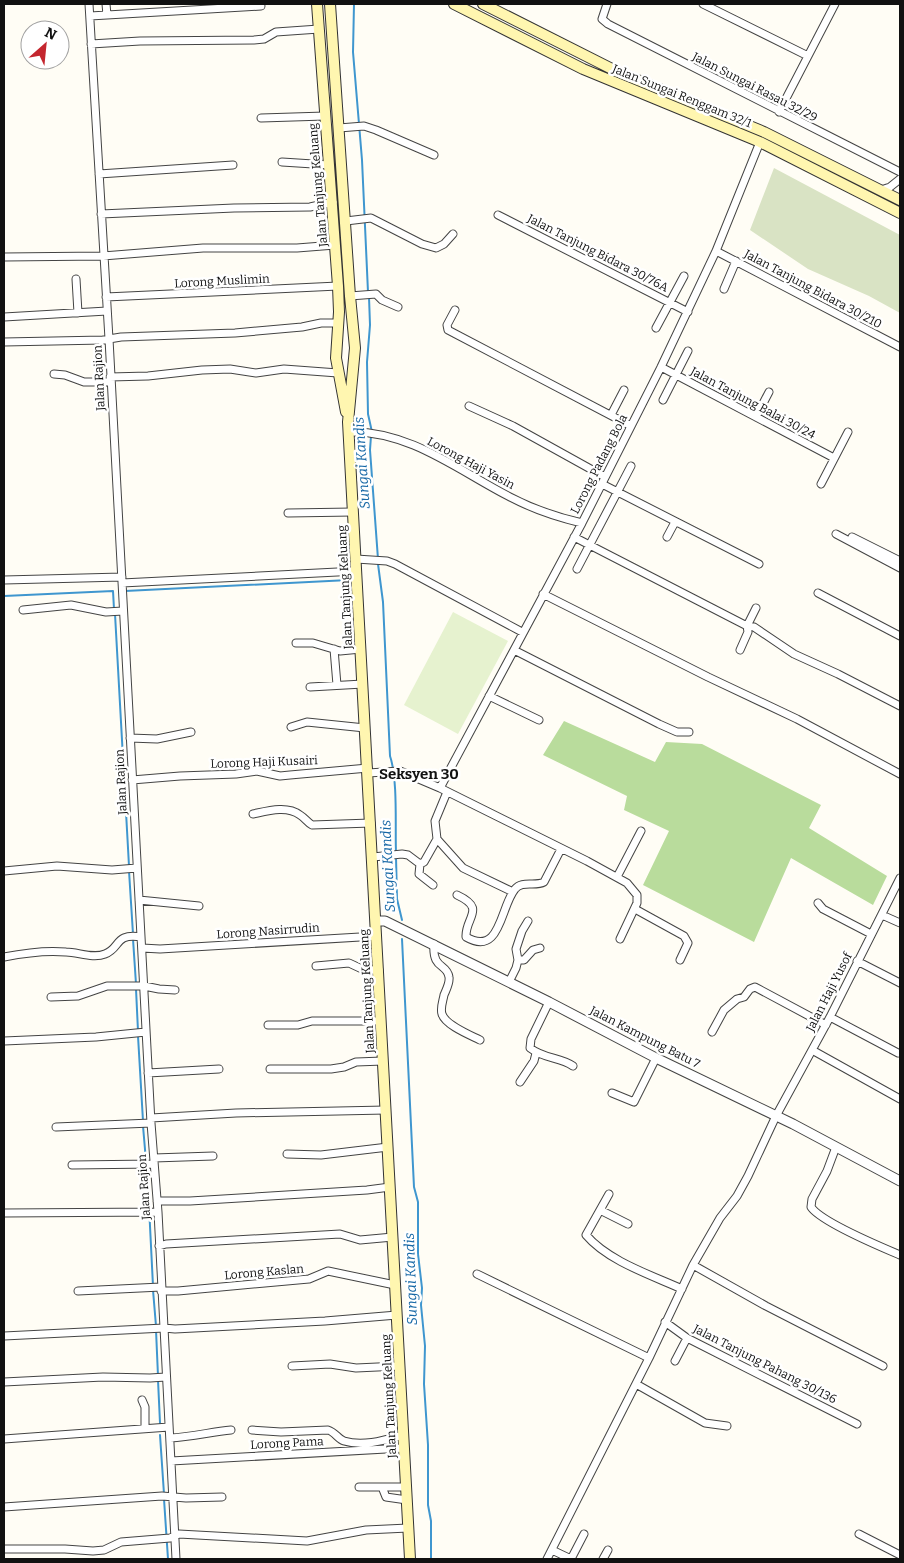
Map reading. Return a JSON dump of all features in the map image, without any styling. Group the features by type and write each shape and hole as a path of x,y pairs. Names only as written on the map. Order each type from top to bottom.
{"main road":[{"name":"Jalan Tanjung Keluang","path":"317,4 338,286 336,358 349,427"},
{"name":"Jalan Tanjung Keluang","path":"330,4 339,128 355,295 353,322 355,348 349,427 379,970 381,1020 379,1061 386,1110 390,1187 388,1237 390,1316 399,1366 403,1435 398,1448 406,1487 406,1528 410,1559"},
{"name":"Jalan Sungai Renggam 32/1","path":"454,4 583,69 760,142 900,213"},
{"name":"Jalan Sungai Renggam 32/1","path":"483,4 500,8 618,72 764,132 900,200"},
{"path":"653,98 657,88"},
{"path":"338,323 341,331 341,352 347,354 351,352 353,322"}],"street":[{"name":"Jalan Rajion","path":"89,4 101,214 101,255 107,311 106,339 134,779 135,869 142,948 141,1033 150,1073 147,1122 154,1161 157,1201 152,1212 163,1245 159,1288 164,1328 164,1377 177,1497 174,1536 176,1559"},
{"path":"106,4 107,16"},
{"name":"Jalan Sungai Rasau 32/29","path":"607,4 603,11 602,19 608,24 900,172"},
{"path":"703,4 808,56"},
{"path":"779,112 835,4"},
{"path":"90,16 261,6"},
{"path":"91,44 140,41 254,40 264,39 276,32 319,29"},
{"path":"261,118 325,116"},
{"path":"339,128 364,126 434,155"},
{"name":"Lorong Padang Bola","path":"440,788 582,523 662,367 716,251 760,142"},
{"path":"282,162 329,165"},
{"path":"99,174 233,165"},
{"path":"880,190 890,187 900,180"},
{"path":"101,214 234,208 310,207 332,202"},
{"name":"Jalan Tanjung Bidara 30/76A","path":"498,215 688,312"},
{"path":"349,220 371,218 422,244 436,248 444,244 453,234"},
{"path":"4,257 101,255 203,248 297,248 335,245"},
{"name":"Jalan Tanjung Bidara 30/210","path":"716,251 900,347"},
{"path":"724,289 736,261"},
{"path":"656,328 684,276"},
{"path":"76,279 78,313"},
{"name":"Lorong Muslimin","path":"106,297 338,286"},
{"path":"355,295 376,294 382,300 398,307"},
{"path":"455,310 447,325 448,330 632,426"},
{"path":"4,317 107,311"},
{"path":"4,342 95,340 235,333 302,327 321,323 338,323"},
{"path":"663,400 688,351"},
{"name":"Jalan Tanjung Balai 30/24","path":"662,367 834,458"},
{"path":"54,374 64,375 84,382 230,369 256,373 284,369 338,373"},
{"path":"611,415 624,390"},
{"path":"756,417 769,392"},
{"path":"469,406 513,426 604,480 617,492 759,564"},
{"name":"Lorong Haji Yasin","path":"349,427 379,434 429,452 509,497 535,509 582,523"},
{"path":"821,484 848,432"},
{"path":"577,569 631,466"},
{"path":"288,513 353,512"},
{"path":"667,537 676,522"},
{"path":"836,534 900,568"},
{"path":"852,537 900,561"},
{"path":"574,538 747,626 760,630 794,654 900,706"},
{"path":"356,559 387,561 396,564 522,632"},
{"path":"4,580 103,578 121,584 357,571"},
{"path":"543,594 708,677 790,715 900,774"},
{"path":"818,594 900,636"},
{"path":"23,610 71,605 106,612 122,611"},
{"path":"740,650 748,632 747,626 756,608"},
{"path":"296,643 313,643 340,651 361,649"},
{"path":"334,649 337,685"},
{"path":"514,650 659,724 677,732 689,732"},
{"path":"310,687 363,684"},
{"path":"489,696 539,720"},
{"path":"291,727 307,722 365,728"},
{"path":"130,738 157,739 191,732"},
{"name":"Lorong Haji Kusairi","path":"134,779 257,772 280,776 368,770 382,772 400,771 440,788"},
{"path":"440,788 617,877 633,888 637,904 620,938"},
{"path":"447,792 435,821 437,839 463,868 513,892"},
{"path":"252,814 278,809 300,814 306,822 312,825 371,823"},
{"path":"617,877 641,831"},
{"path":"433,885 419,874 420,864 424,862 437,839"},
{"path":"457,895 466,899 474,913 466,931 466,937 475,942 485,942 495,934 515,888 524,884 544,882 561,849"},
{"path":"373,857 402,854 408,855 420,864"},
{"path":"4,871 57,866 135,869"},
{"name":"Jalan Haji Yusof","path":"547,1559 649,1358 693,1265 720,1218 737,1196 748,1176 776,1116 826,1025 900,878"},
{"path":"139,900 200,906"},
{"path":"818,903 823,909 871,934"},
{"path":"635,909 684,936 688,943 680,960"},
{"path":"882,915 900,923"},
{"name":"Jalan Kampung Batu 7","path":"376,921 385,921 434,944 656,1058 776,1116 900,1181"},
{"path":"509,982 518,960 516,948 522,931 528,922"},
{"path":"4,957 24,953 65,952 95,956 105,954 119,940 129,936 140,936"},
{"name":"Lorong Nasirrudin","path":"142,948 160,949 377,936"},
{"path":"434,944 433,954 436,962 448,972 450,977 441,1008 442,1014 446,1021 480,1040"},
{"path":"518,960 524,960 533,950 540,948"},
{"path":"857,961 900,983"},
{"path":"316,966 350,963 364,970 379,970"},
{"path":"50,997 78,996 107,986 142,986 176,990"},
{"path":"712,1032 724,1010 755,987 826,1025"},
{"path":"549,1002 531,1039 530,1048 545,1057 573,1066"},
{"path":"830,1017 898,1053"},
{"path":"268,1025 298,1025 312,1021 381,1020"},
{"path":"4,1041 141,1033"},
{"path":"812,1050 900,1099"},
{"path":"520,1082 534,1061 536,1053"},
{"path":"612,1093 634,1102 656,1058"},
{"path":"270,1069 331,1069 344,1067 356,1062 379,1061"},
{"path":"150,1073 219,1069"},
{"path":"56,1127 147,1122 236,1113 386,1110"},
{"path":"287,1154 321,1155 388,1146"},
{"path":"836,1147 827,1171 812,1199 811,1207 814,1212 827,1220 900,1255"},
{"path":"72,1165 213,1156"},
{"path":"157,1201 190,1201 390,1187"},
{"path":"609,1194 586,1235 595,1245 628,1264 682,1289"},
{"path":"600,1210 628,1224"},
{"path":"4,1214 152,1212"},
{"path":"163,1245 340,1234 360,1240 388,1237"},
{"path":"693,1265 766,1306 883,1366"},
{"name":"Lorong Kaslan","path":"78,1291 159,1288 178,1291 309,1279 328,1271 390,1284"},
{"path":"478,1274 649,1358"},
{"path":"4,1336 325,1321 390,1316"},
{"name":"Jalan Tanjung Pahang 30/136","path":"665,1322 687,1338 858,1424"},
{"path":"675,1361 687,1338"},
{"path":"292,1366 330,1364 356,1368 399,1366"},
{"path":"4,1382 103,1377 164,1377"},
{"path":"636,1384 704,1423 726,1426"},
{"path":"142,1400 145,1407 145,1428"},
{"path":"4,1439 169,1426"},
{"path":"170,1438 231,1430"},
{"path":"252,1430 281,1432 328,1430 332,1431 343,1441 365,1443 378,1442 403,1435"},
{"name":"Lorong Pama","path":"173,1460 398,1448"},
{"path":"359,1487 406,1487"},
{"path":"382,1487 386,1497 407,1500"},
{"path":"4,1507 162,1496 222,1497"},
{"path":"4,1550 65,1548 93,1551 104,1550 121,1542 174,1536 308,1541 366,1530 406,1528"},
{"path":"552,1550 571,1559 584,1534"},
{"path":"859,1534 900,1555"},
{"path":"603,1559 608,1550"}],"green space":[{"path":"774,168 900,235 900,313 869,296 808,269 750,230"},
{"path":"453,612 508,641 458,734 404,705"},
{"path":"564,721 655,762 666,742 702,744 821,805 809,828 887,876 873,905 791,858 754,942 643,885 669,831 624,810 627,796 543,755"}],"waterway":[{"name":"Sungai Kandis","path":"354,4 353,52 362,160 368,292"},
{"name":"Sungai Kandis","path":"369,297 368,414 372,432"},
{"name":"Sungai Kandis","path":"371,436 370,450 378,559"},
{"name":"Sungai Kandis","path":"378,564 383,602 390,756 393,766 395,790 396,853"},
{"path":"125,591 349,580"},
{"path":"4,596 113,591 114,609"},
{"path":"115,614 129,866"},
{"name":"Sungai Kandis","path":"396,857 397,899 402,920"},
{"path":"129,871 133,934"},
{"path":"133,939 136,984"},
{"name":"Sungai Kandis","path":"402,939 414,1187 418,1202 418,1254 425,1346 424,1384 428,1445 428,1505 431,1521 431,1559"},
{"path":"136,989 138,1031"},
{"path":"138,1036 143,1121"},
{"path":"143,1126 146,1161"},
{"path":"147,1166 153,1286"},
{"path":"153,1290 156,1326"},
{"path":"156,1330 158,1376"},
{"path":"158,1380 160,1423"},
{"path":"160,1435 164,1494"},
{"path":"164,1499 168,1559"}],"district":[{"name":"Seksyen 30","path":"419,774"}]}
